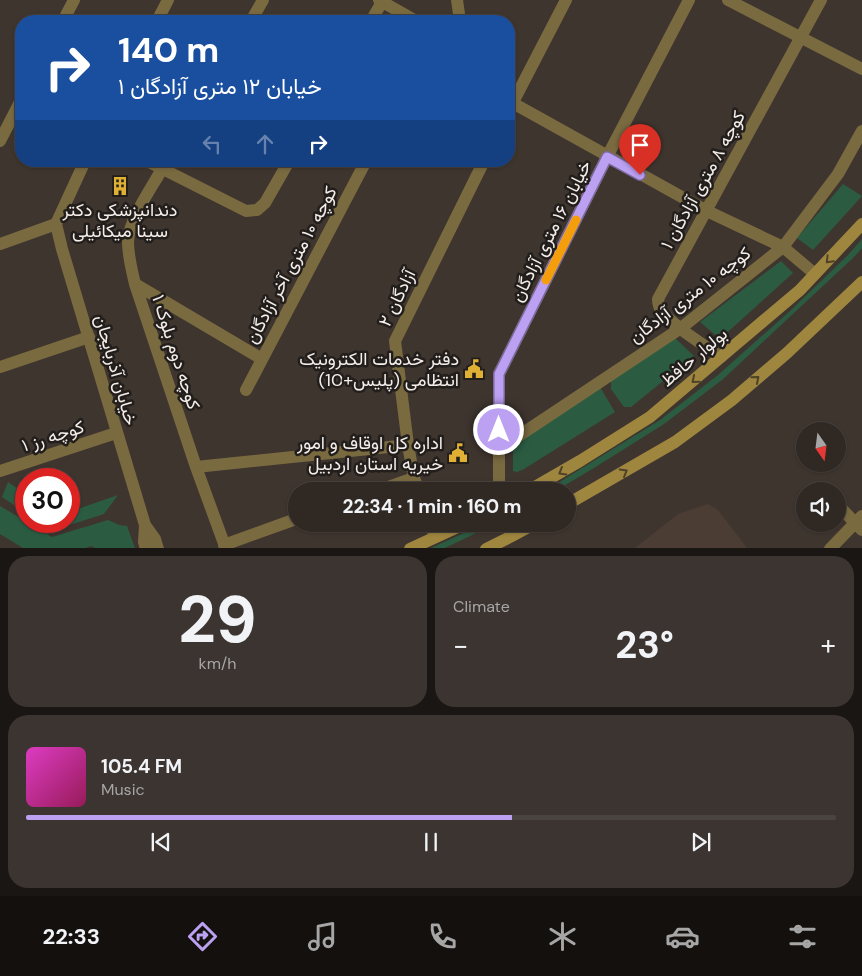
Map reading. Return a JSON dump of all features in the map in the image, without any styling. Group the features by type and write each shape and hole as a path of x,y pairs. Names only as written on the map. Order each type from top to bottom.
{"main road":[{"name":"بولوار حافظ","path":"544,482 650,417 800,290 862,224"},
{"path":"576,499 675,442 732,400 787,353 862,282"},
{"path":"410,548 446,532"},
{"path":"486,548 520,532"}],"street":[{"path":"66,15 74,0"},
{"path":"160,15 168,0"},
{"path":"254,15 263,0"},
{"path":"457,0 459,15"},
{"path":"515,96 566,0"},
{"name":"خیابان ۱۶ متری آزادگان","path":"499,482 499,374 607,157 689,0"},
{"path":"728,0 862,69"},
{"name":"کوچه ۸ متری آزادگان ۱","path":"721,357 681,328 659,309 658,299 821,0"},
{"path":"374,15 381,1 406,15"},
{"path":"515,108 707,211 783,247 815,274"},
{"path":"0,141 15,112"},
{"name":"کوچه ۱۰ متری آزادگان","path":"499,449 681,328 783,247 838,174 862,131"},
{"path":"0,243 56,224 82,167"},
{"path":"158,167 246,211 257,210 265,203 286,167"},
{"name":"کوچه ۱۰ متری آخر آزادگان","path":"246,390 363,167"},
{"name":"آزادگان ۲","path":"416,482 408,445 395,341 481,167"},
{"name":"کوچه دوم بلوک ۱","path":"162,169 132,224 128,242 135,284 196,467 225,546"},
{"name":"خیابان آذربایجان","path":"56,224 116,434 145,526 155,539 158,548"},
{"name":"کوچه ۱۰ متری آخر آزادگان","path":"135,284 262,359"},
{"path":"0,367 88,337"},
{"name":"کوچه رز ۱","path":"0,471 116,434"},
{"path":"196,467 408,445"},
{"path":"403,482 414,478"},
{"path":"830,548 860,523 846,512"},
{"path":"225,546 288,522"},
{"name":"خیابان آذربایجان","path":"145,526 144,542 146,548"},
{"path":"433,532 435,537"}],"shaded area":[{"path":"708,504 718,510 747,548 635,548 678,514"}],"green space":[{"path":"843,184 862,196 813,250 797,238"},
{"path":"862,239 862,248 853,258 722,380 664,424 594,468 570,482 560,482 660,420 718,375 790,311"},
{"path":"781,261 793,273 720,339 700,322"},
{"path":"675,338 694,356 631,407 624,407 611,389 611,380"},
{"path":"600,387 615,412 524,469 517,472 513,471 513,445"},
{"path":"8,482 15,487 15,506 2,497"},
{"path":"118,495 104,514 80,522 80,508"},
{"path":"0,506 15,515 15,533 45,533 52,537 65,533 80,533 80,528 108,520 127,526 135,548 95,548 91,546 86,548 23,548 0,534"},
{"path":"466,532 478,532 445,548 431,548"}],"slow traffic":[{"path":"546,280 576,220"}],"place":[{"name":"دندانپزشکی دکتر سینا میکائیلی","path":"120,186"},
{"name":"دفتر خدمات الکترونیک انتظامی (پلیس+10)","path":"474,369"},
{"name":"اداره کل اوقاف و امور خیریه استان اردبیل","path":"458,453"}],"route":[{"path":"499,430 499,374 607,157 640,175"}]}
